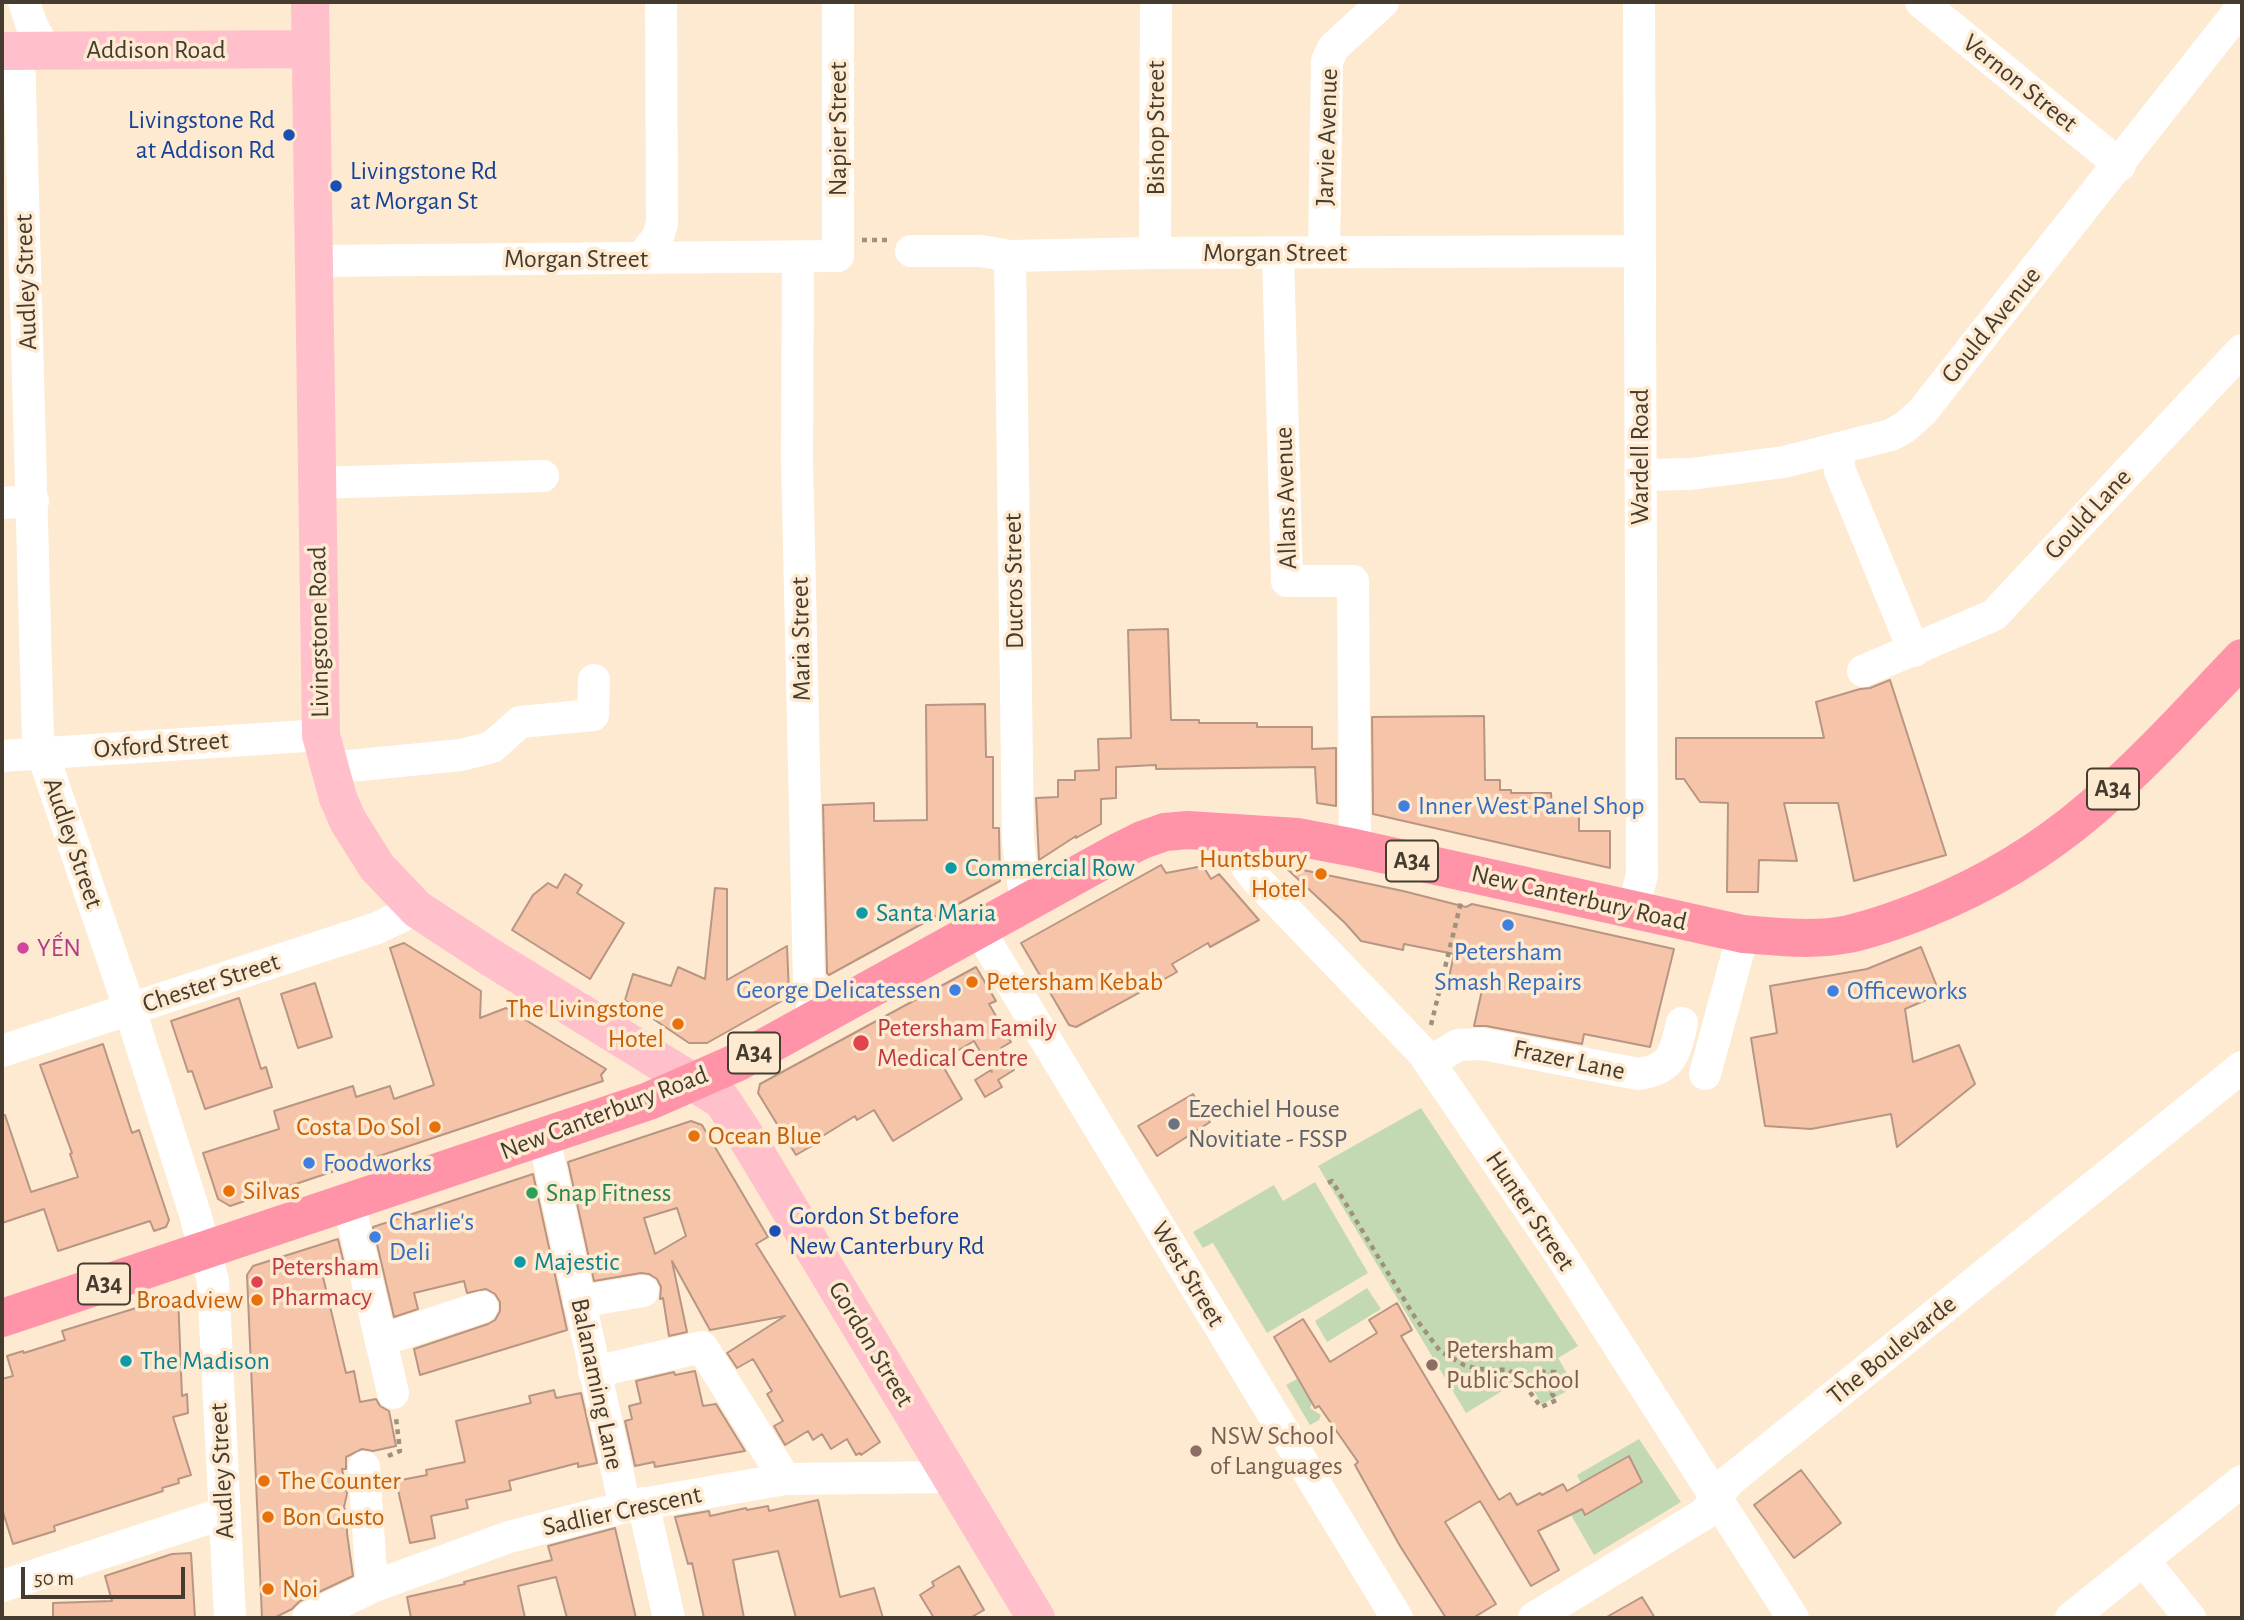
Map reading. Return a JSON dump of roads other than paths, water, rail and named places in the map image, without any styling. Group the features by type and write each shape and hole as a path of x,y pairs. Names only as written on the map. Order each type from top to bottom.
{"highway":[{"name":"New Canterbury Road","path":"2,1318 649,1101 738,1062 1120,851 1165,832 1188,830 1297,837 1743,934 1785,937 1847,934 1886,924 1963,894 2057,836 2132,772 2242,658"}],"main road":[{"name":"Livingstone Road","path":"310,2 317,483 325,751 348,821 377,867 417,909 692,1082"},
{"name":"Addison Road","path":"22,51 310,49"},
{"name":"Gordon Street","path":"692,1082 722,1101 731,1113 1036,1618"}],"street":[{"name":"Audley Street","path":"24,2 32,26 22,51 38,740 130,1010 213,1281 230,1618"},
{"path":"640,258 658,237 662,223 661,2"},
{"name":"Napier Street","path":"838,2 838,248"},
{"name":"Bishop Street","path":"1155,253 1156,2"},
{"name":"Jarvie Avenue","path":"1324,252 1327,61 1334,48 1382,2"},
{"name":"Wardell Road","path":"1633,910 1642,875 1639,2"},
{"name":"Vernon Street","path":"1921,2 2120,164"},
{"name":"Gould Avenue","path":"1640,475 1691,474 1784,462 1891,435 1905,427 1922,412 2242,7"},
{"name":"Morgan Street","path":"313,261 797,257 838,248"},
{"name":"Morgan Street","path":"911,251 981,251 1010,256 1639,251"},
{"name":"Allans Avenue","path":"1278,253 1287,582 1353,581 1355,848"},
{"name":"Ducros Street","path":"1010,256 1018,841 1026,904"},
{"name":"Maria Street","path":"797,257 797,460 808,956 809,995 814,1021"},
{"name":"Gould Lane","path":"1863,671 1994,615 2242,349"},
{"path":"1836,449 1840,471 1914,651"},
{"path":"317,483 543,476"},
{"path":"2,503 33,501"},
{"name":"Oxford Street","path":"2,756 43,753 325,751 461,755 492,747 520,722 593,715 594,680"},
{"name":"Hunter Street","path":"1234,832 1247,867 1256,879 1427,1057 1560,1254 1793,1618"},
{"name":"Chester Street","path":"2,1051 377,928 417,909"},
{"name":"West Street","path":"979,930 1397,1618"},
{"path":"1705,1074 1743,934"},
{"name":"Frazer Lane","path":"1427,1057 1458,1045 1483,1044 1638,1074 1651,1072 1669,1061 1675,1051 1682,1023"},
{"name":"The Boulevarde","path":"1534,1618 1704,1514 1729,1481 2242,1067"},
{"name":"Balanaming Lane","path":"544,1138 594,1372 669,1618"},
{"path":"349,1203 393,1393"},
{"path":"579,1302 643,1291"},
{"path":"382,1340 482,1307"},
{"path":"594,1372 702,1347 785,1479"},
{"path":"364,1466 366,1599"},
{"name":"Sadlier Crescent","path":"309,1618 366,1599 509,1537 634,1505 785,1479 951,1477"},
{"path":"2071,1618 2242,1481"},
{"path":"2,1586 224,1513"},
{"path":"2144,1561 2190,1618"},
{"path":"1013,1580 1017,1618"}],"place":[{"name":"Livingstone Rd at Addison Rd","path":"289,135"},
{"name":"Livingstone Rd at Morgan St","path":"336,186"},
{"name":"Inner West Panel Shop","path":"1404,806"},
{"name":"Commercial Row","path":"951,868"},
{"name":"Huntsbury Hotel","path":"1321,874"},
{"name":"Santa Maria","path":"862,913"},
{"name":"Petersham Smash Repairs","path":"1508,925"},
{"name":"YẾN","path":"23,948"},
{"name":"Petersham Kebab","path":"972,982"},
{"name":"George Delicatessen","path":"955,990"},
{"name":"Officeworks","path":"1833,991"},
{"name":"The Livingstone Hotel","path":"678,1024"},
{"name":"Petersham Family Medical Centre","path":"861,1043"},
{"name":"Ezechiel House Novitiate - FSSP","path":"1174,1124"},
{"name":"Costa Do Sol","path":"435,1127"},
{"name":"Ocean Blue","path":"694,1136"},
{"name":"Foodworks","path":"309,1163"},
{"name":"Silvas","path":"229,1191"},
{"name":"Snap Fitness","path":"532,1193"},
{"name":"Gordon St before New Canterbury Rd","path":"775,1231"},
{"name":"Charlie's Deli","path":"375,1237"},
{"name":"Majestic","path":"520,1262"},
{"name":"Petersham Pharmacy","path":"257,1282"},
{"name":"Broadview","path":"257,1300"},
{"name":"The Madison","path":"126,1361"},
{"name":"Petersham Public School","path":"1432,1365"},
{"name":"NSW School of Languages","path":"1196,1451"},
{"name":"The Counter","path":"264,1481"},
{"name":"Bon Gusto","path":"268,1517"},
{"name":"Noi","path":"268,1589"}]}
